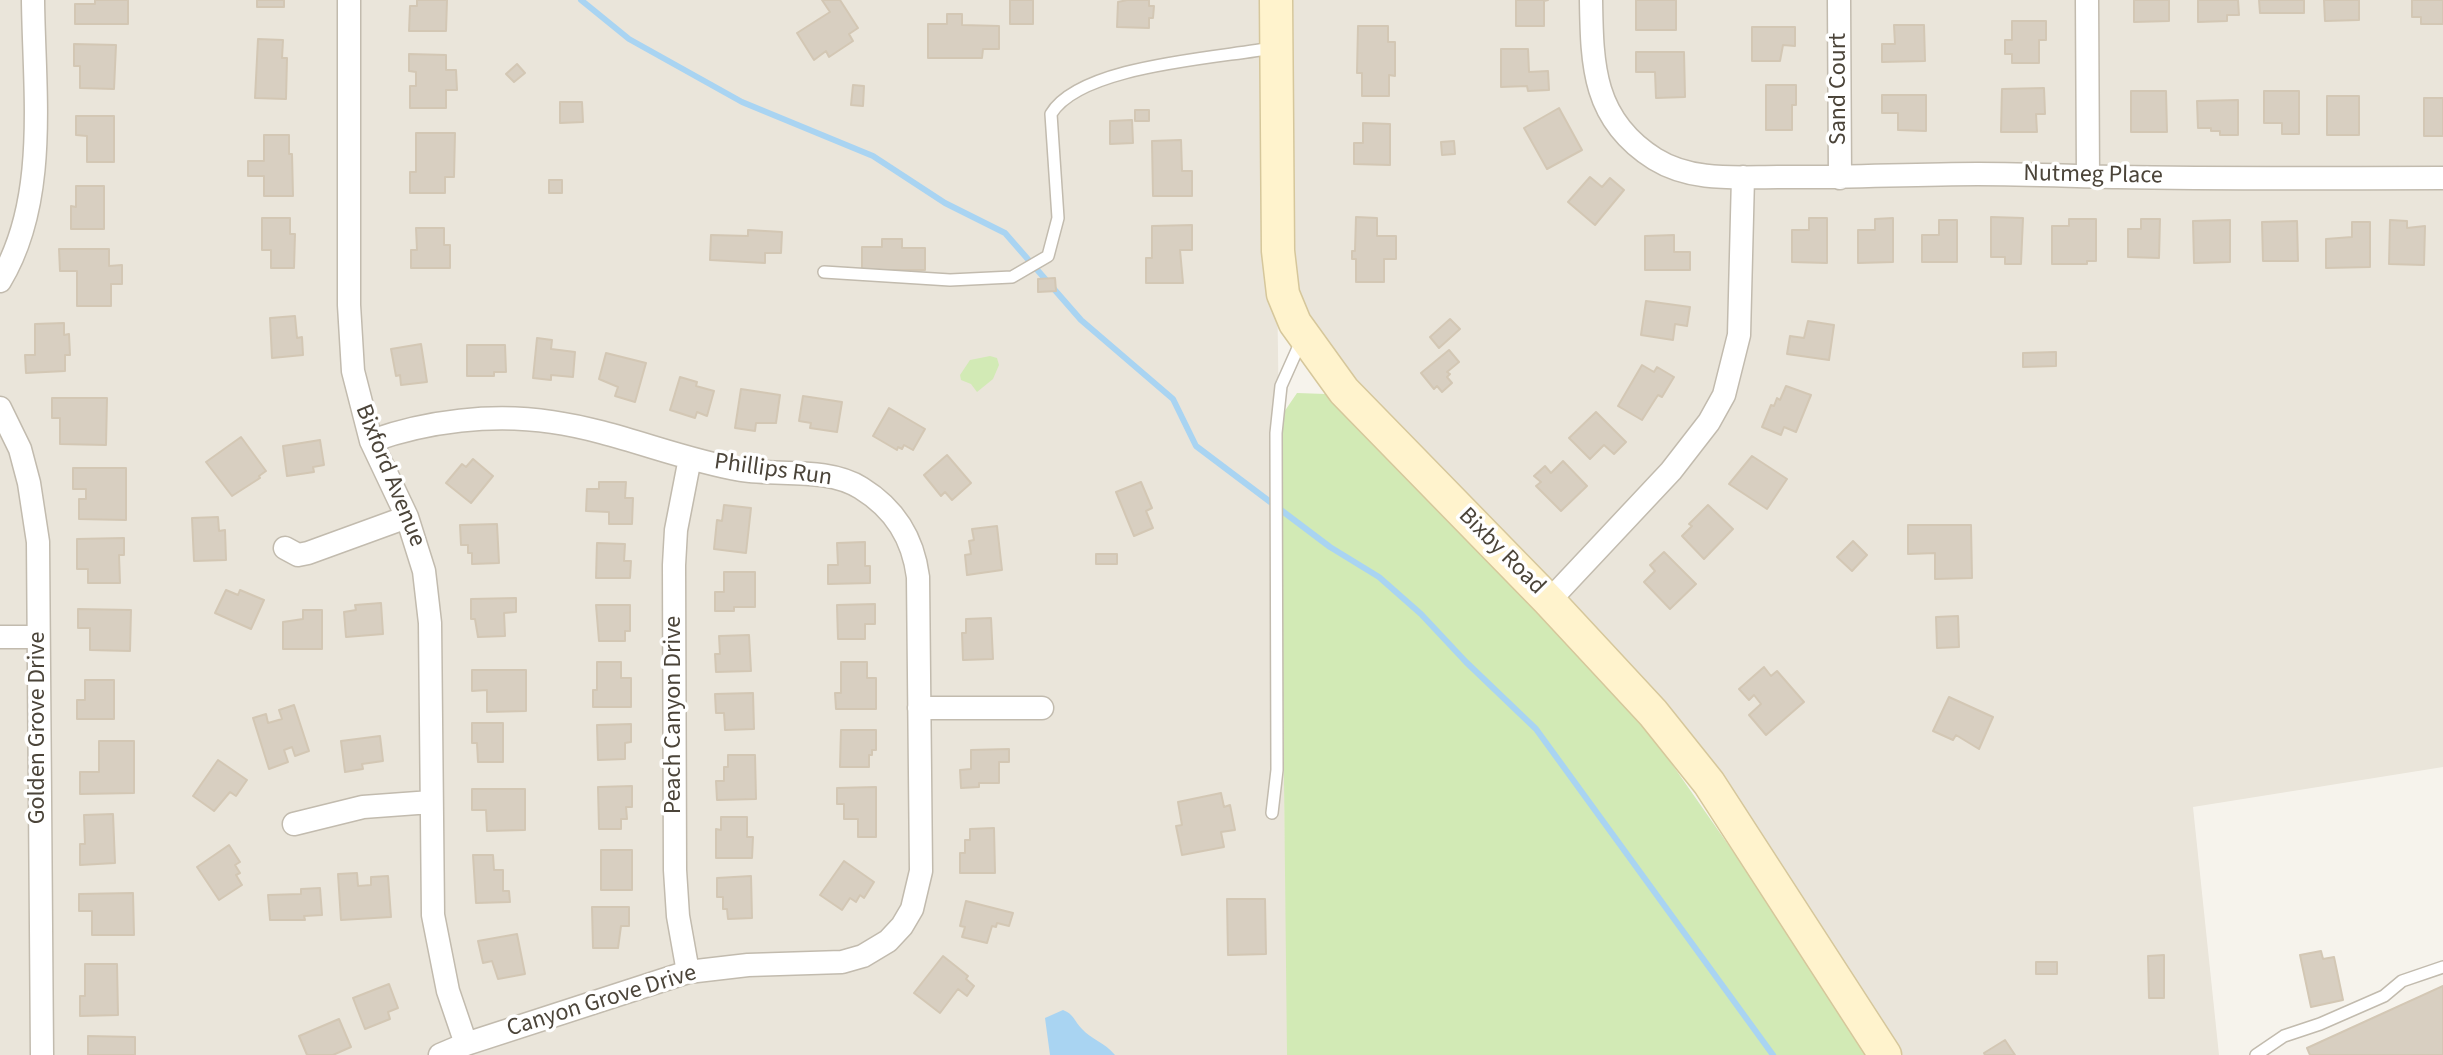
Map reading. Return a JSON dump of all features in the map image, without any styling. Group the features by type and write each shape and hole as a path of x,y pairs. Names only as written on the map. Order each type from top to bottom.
{"street":[{"path":"0,281 13,259 31,193 34,161 33,0"},
{"name":"Bixford Avenue","path":"349,0 351,348 357,394 371,441 407,517 420,552 428,590 431,885 436,939 448,991 466,1044"},
{"name":"Bixby Road","path":"1276,0 1277,223 1281,279 1288,308 1303,337 1358,406 1637,695 1709,783 1885,1055"},
{"name":"Nutmeg Place","path":"1591,0 1594,76 1600,95 1621,131 1637,146 1671,167 1706,176 1840,178 1976,174 2443,178"},
{"name":"Sand Court","path":"1839,0 1840,178"},
{"path":"2087,0 2088,176"},
{"path":"1549,601 1671,471 1701,434 1724,395 1739,335 1743,177"},
{"name":"Golden Grove Drive","path":"0,408 20,449 38,542 42,1055"},
{"name":"Phillips Run","path":"371,441 433,425 519,420 551,422 739,469 849,482 889,510 909,539 916,564 921,871 912,909 902,926 888,941 863,956"},
{"name":"Peach Canyon Drive","path":"688,972 678,916 675,870 674,565 676,530 690,458"},
{"path":"285,548 298,555 308,553 407,517"},
{"path":"0,637 38,637"},
{"path":"919,708 1042,708"},
{"path":"294,824 363,807 431,802"},
{"name":"Canyon Grove Drive","path":"440,1055 688,972 748,965 842,962 863,956"}],"lane":[{"path":"824,272 950,280 1012,277 1048,256 1058,218 1051,114 1059,101 1090,86 1179,60 1231,56 1277,47"},
{"path":"1272,813 1277,770 1276,433 1281,386 1303,337"},
{"path":"2256,1055 2284,1036 2346,1013 2384,996 2402,981 2443,967"}],"shaded area":[{"path":"0,0 1273,0 1288,1055 0,1055"},
{"path":"1287,0 2443,0 2443,767 2193,807 2219,1055 1897,1055 1744,816 1318,343 1290,273"}],"green space":[{"path":"990,356 997,358 999,365 993,379 977,392 971,384 961,380 960,375 970,360"},
{"path":"1297,393 1326,394 1644,724 1794,939 1868,1055 1287,1055 1280,418"}],"water":[{"path":"1063,1010 1115,1055 1050,1055 1045,1018"}],"building":[{"path":"95,0 128,0 128,24 75,24 75,4 95,4"},
{"path":"257,0 284,0 284,7 257,7"},
{"path":"417,0 447,0 446,31 409,31 410,6 417,6"},
{"path":"822,0 840,0 858,28 849,34 853,41 829,57 826,51 814,60 797,33 830,12"},
{"path":"1010,0 1033,0 1033,24 1010,24"},
{"path":"1149,0 1149,6 1154,6 1149,28 1117,27 1118,2"},
{"path":"1516,0 1548,0 1544,1 1544,26 1516,26"},
{"path":"1636,0 1676,0 1676,30 1636,30"},
{"path":"2134,0 2169,0 2169,21 2134,22"},
{"path":"2198,0 2238,0 2239,15 2227,15 2227,21 2198,22"},
{"path":"2259,0 2304,0 2304,13 2260,13"},
{"path":"2324,0 2359,0 2359,20 2325,21"},
{"path":"2412,0 2443,0 2443,24 2421,24 2421,17 2412,17"},
{"path":"947,14 962,14 962,25 999,26 999,49 983,49 982,58 928,58 928,24 947,24"},
{"path":"2012,21 2046,21 2046,40 2039,40 2039,63 2012,63 2012,54 2005,54 2005,40 2012,40"},
{"path":"1894,25 1924,25 1925,61 1882,62 1882,44 1895,44"},
{"path":"1358,26 1388,26 1388,42 1395,42 1395,76 1389,75 1389,96 1362,96 1362,73 1357,73"},
{"path":"1752,27 1795,27 1795,46 1783,45 1780,61 1752,61"},
{"path":"258,39 283,40 282,58 287,58 286,99 255,98"},
{"path":"74,44 116,45 114,89 80,88 80,66 74,66"},
{"path":"1501,49 1528,49 1529,72 1548,71 1549,90 1528,91 1527,86 1501,87"},
{"path":"1636,52 1684,52 1685,97 1656,98 1655,72 1636,72"},
{"path":"409,54 446,55 446,70 456,70 457,90 446,90 446,108 410,108 410,86 416,86 416,72 409,71"},
{"path":"517,64 525,73 514,82 506,74"},
{"path":"853,85 864,86 863,106 851,105"},
{"path":"1766,85 1796,85 1792,130 1766,130"},
{"path":"2044,88 2045,114 2036,114 2037,132 2001,132 2002,89"},
{"path":"2131,91 2166,91 2167,132 2131,132"},
{"path":"2264,91 2299,91 2299,134 2282,134 2282,123 2264,123"},
{"path":"1882,95 1926,95 1926,131 1898,130 1898,113 1882,113"},
{"path":"2327,96 2359,96 2359,135 2327,135"},
{"path":"2424,98 2443,98 2443,136 2424,136"},
{"path":"2238,100 2238,135 2220,135 2220,131 2211,131 2211,128 2198,128 2197,101"},
{"path":"560,102 582,102 583,122 560,123"},
{"path":"1559,108 1582,150 1547,169 1524,128"},
{"path":"1135,110 1149,110 1149,121 1135,121"},
{"path":"76,116 114,116 114,162 87,162 87,136 76,135"},
{"path":"1132,120 1133,143 1110,144 1110,121"},
{"path":"1363,123 1390,124 1390,165 1354,164 1354,143 1363,143"},
{"path":"416,133 455,133 454,177 445,177 445,193 410,193 410,172 416,172"},
{"path":"264,135 289,135 293,196 264,196 264,176 248,176 248,161 264,161"},
{"path":"1181,140 1182,171 1192,171 1192,196 1153,196 1152,141"},
{"path":"1454,141 1455,154 1442,155 1441,142"},
{"path":"1590,177 1602,187 1610,178 1624,190 1595,225 1568,202"},
{"path":"549,180 562,180 562,193 549,193"},
{"path":"76,186 104,186 104,229 71,229 71,206 76,207"},
{"path":"1356,217 1377,218 1377,236 1396,236 1396,259 1384,259 1384,282 1356,282 1356,259 1352,259 1352,251 1355,251"},
{"path":"1991,217 2023,218 2021,264 2005,264 2005,257 1991,257"},
{"path":"262,218 290,218 290,234 295,234 294,268 271,268 271,250 262,250"},
{"path":"1809,218 1827,218 1827,263 1792,262 1792,230 1809,230"},
{"path":"1893,218 1893,262 1858,263 1858,230 1875,230 1875,219"},
{"path":"2069,219 2096,219 2096,261 2052,264 2052,226 2069,226"},
{"path":"2141,219 2160,219 2159,258 2128,257 2128,229 2141,229"},
{"path":"1939,220 1957,220 1957,262 1922,262 1922,235 1939,235"},
{"path":"2230,220 2230,262 2194,263 2193,221"},
{"path":"2390,220 2407,221 2407,228 2425,226 2424,265 2389,264"},
{"path":"2297,221 2298,261 2263,261 2262,222"},
{"path":"2352,222 2370,222 2370,267 2326,268 2326,239 2352,237"},
{"path":"1192,225 1192,250 1180,250 1183,283 1146,283 1146,258 1152,258 1152,226"},
{"path":"416,228 444,228 444,245 450,245 450,268 411,268 411,250 417,250"},
{"path":"748,230 782,232 781,253 765,253 765,263 710,260 711,235 748,236"},
{"path":"1674,235 1674,252 1690,252 1690,270 1645,270 1645,236"},
{"path":"882,239 902,239 902,248 925,248 925,270 862,270 862,247 882,247"},
{"path":"59,249 109,249 109,266 122,265 122,284 111,284 111,306 77,306 77,271 60,271"},
{"path":"1055,278 1056,291 1038,292 1038,279"},
{"path":"1646,301 1690,307 1687,326 1675,324 1673,340 1641,335"},
{"path":"295,316 297,338 302,337 303,355 272,358 270,318"},
{"path":"1450,319 1460,329 1439,348 1430,337"},
{"path":"1808,321 1834,325 1829,360 1787,354 1790,336 1804,338"},
{"path":"64,323 64,335 69,334 70,355 65,355 65,371 26,373 25,355 35,355 35,324"},
{"path":"537,338 552,340 551,349 575,352 573,377 551,375 551,380 533,378"},
{"path":"421,344 427,382 401,385 400,375 396,376 391,349"},
{"path":"467,345 505,345 506,372 494,372 494,376 467,376"},
{"path":"1449,350 1459,362 1447,372 1452,383 1442,392 1437,386 1434,389 1421,373"},
{"path":"2056,352 2056,366 2023,367 2023,353"},
{"path":"606,353 646,363 635,402 615,396 618,387 599,379"},
{"path":"1642,365 1654,372 1657,367 1674,377 1642,420 1618,406"},
{"path":"680,377 714,391 707,416 697,412 695,418 670,410"},
{"path":"1786,386 1811,395 1796,432 1784,427 1781,435 1762,427 1771,405 1774,406 1777,398 1780,400"},
{"path":"741,389 780,395 776,423 756,423 755,431 735,428"},
{"path":"803,396 842,402 837,432 810,428 811,423 799,421"},
{"path":"52,398 107,398 106,445 60,444 60,418 52,418"},
{"path":"889,408 925,429 913,450 904,445 897,450 873,436"},
{"path":"1596,412 1626,442 1614,454 1604,445 1590,459 1569,438"},
{"path":"241,437 266,471 232,496 206,462"},
{"path":"320,440 324,465 313,467 314,472 287,476 283,446"},
{"path":"947,455 971,483 952,500 945,492 941,496 924,475"},
{"path":"1752,456 1787,479 1767,509 1729,484"},
{"path":"473,459 493,476 471,503 446,483 462,464 466,467"},
{"path":"1563,461 1587,486 1561,511 1536,486 1541,482 1534,476 1545,466 1551,473"},
{"path":"73,468 126,468 126,520 79,519 79,499 86,499 86,489 73,489"},
{"path":"599,482 626,482 625,498 633,498 632,524 609,524 609,512 586,511 587,489 599,489"},
{"path":"1141,482 1152,508 1146,511 1153,528 1134,536 1116,492"},
{"path":"724,505 751,508 746,553 714,549 717,520 722,521"},
{"path":"1708,505 1733,529 1704,559 1682,536"},
{"path":"218,517 219,531 225,530 226,560 194,561 192,518"},
{"path":"497,524 499,563 472,564 468,545 461,545 460,525"},
{"path":"1908,525 1971,525 1972,578 1935,579 1935,553 1908,554"},
{"path":"997,526 1002,570 967,575 965,555 971,554 969,541 974,540 972,529"},
{"path":"124,538 124,555 119,555 120,583 88,583 88,569 77,569 77,539"},
{"path":"1853,541 1867,555 1852,571 1837,557"},
{"path":"865,542 865,566 870,566 870,583 828,584 828,565 838,565 837,543"},
{"path":"597,543 625,544 624,561 631,561 630,578 596,578"},
{"path":"1664,552 1696,584 1670,609 1644,582 1655,571 1650,565"},
{"path":"1096,554 1117,554 1117,564 1096,564"},
{"path":"724,572 755,572 755,607 715,611 715,592 724,592"},
{"path":"226,590 238,595 240,590 264,600 251,629 215,613"},
{"path":"516,598 516,612 504,613 505,636 478,637 475,619 471,619 471,599"},
{"path":"381,603 383,634 346,637 344,612 356,610 355,605"},
{"path":"875,604 875,624 865,624 865,639 838,639 837,605"},
{"path":"596,605 630,605 630,631 625,631 625,641 599,641"},
{"path":"78,609 131,610 130,651 90,650 90,628 78,628"},
{"path":"303,610 322,610 322,649 283,649 283,622 303,619"},
{"path":"1958,616 1959,647 1937,648 1936,617"},
{"path":"991,618 993,659 963,660 962,633 966,633 966,619"},
{"path":"749,635 751,671 716,672 715,654 720,654 719,636"},
{"path":"597,662 621,662 621,678 631,678 631,707 593,707 593,690 597,690"},
{"path":"841,662 867,662 867,678 876,678 876,709 836,709 835,693 841,693"},
{"path":"1764,667 1771,676 1777,671 1804,702 1766,735 1749,715 1761,704 1754,695 1749,700 1739,689"},
{"path":"472,670 526,670 526,711 487,712 487,690 472,691"},
{"path":"85,680 114,680 114,719 77,719 77,700 85,700"},
{"path":"753,693 754,729 725,730 724,713 716,713 715,694"},
{"path":"1949,697 1993,717 1979,749 1956,735 1953,740 1933,731"},
{"path":"294,705 309,751 295,756 292,747 284,750 288,762 269,769 253,718 266,714 268,723 282,719 279,710"},
{"path":"472,723 503,723 503,762 478,762 477,743 472,743"},
{"path":"631,724 631,742 625,743 625,759 598,760 597,725"},
{"path":"841,730 876,730 876,750 869,755 869,767 840,767"},
{"path":"380,736 383,761 362,764 363,769 345,772 341,741"},
{"path":"99,741 134,741 134,793 80,794 80,772 99,772"},
{"path":"1009,749 1009,762 999,762 999,783 979,783 979,787 961,788 960,770 971,769 971,750"},
{"path":"728,755 755,755 756,799 717,800 716,781 724,781"},
{"path":"218,760 247,780 236,796 230,792 214,811 193,796"},
{"path":"632,786 632,807 626,807 627,819 621,819 621,829 599,829 598,787"},
{"path":"876,787 876,837 858,837 858,819 844,819 844,804 837,804 837,788"},
{"path":"472,789 525,789 525,830 487,831 486,810 472,810"},
{"path":"1221,793 1224,807 1230,805 1235,830 1221,832 1224,847 1182,855 1176,826 1182,825 1178,802"},
{"path":"113,814 115,863 80,865 80,844 85,844 84,815"},
{"path":"721,817 747,817 747,837 753,837 752,858 716,858 716,829 721,830"},
{"path":"994,828 995,873 960,873 960,853 965,853 965,840 970,840 970,829"},
{"path":"229,845 240,862 235,865 242,885 219,900 197,867"},
{"path":"601,850 632,850 632,890 601,890"},
{"path":"473,855 493,855 494,870 503,870 503,891 509,891 510,902 476,903"},
{"path":"844,861 874,882 864,898 860,895 856,902 850,898 842,910 820,895"},
{"path":"357,873 358,886 371,885 371,877 388,876 391,917 341,920 338,874"},
{"path":"751,876 752,918 728,919 727,909 723,909 723,897 717,897 717,878"},
{"path":"320,888 322,915 304,916 305,920 270,920 268,895 301,894 301,889"},
{"path":"133,893 134,935 92,935 92,911 79,911 79,894"},
{"path":"1227,899 1265,899 1266,954 1228,955"},
{"path":"966,901 1013,913 1009,926 997,923 996,927 992,926 987,943 962,937 965,927 960,926"},
{"path":"592,907 629,907 629,926 621,926 618,948 593,948"},
{"path":"517,934 525,974 498,979 492,961 483,963 478,941"},
{"path":"2321,951 2323,959 2334,957 2343,1000 2311,1007 2300,955"},
{"path":"2164,955 2164,998 2149,998 2148,956"},
{"path":"943,956 968,976 966,979 974,986 967,996 958,989 940,1013 914,993"},
{"path":"2036,962 2057,962 2057,974 2036,974"},
{"path":"85,964 117,964 118,1015 80,1016 80,996 85,996"},
{"path":"389,984 398,1008 388,1012 390,1019 365,1029 353,998"},
{"path":"2443,986 2443,1055 2310,1055 2307,1048"},
{"path":"339,1019 351,1047 333,1055 307,1055 299,1036"},
{"path":"88,1036 135,1037 135,1055 88,1055"},
{"path":"2005,1040 2015,1055 1985,1055 1984,1053"}],"waterway":[{"path":"581,0 629,39 742,102 873,156 945,203 1005,233 1081,320 1173,399 1196,446 1330,547 1379,577 1421,614 1536,729 1773,1055"}]}
